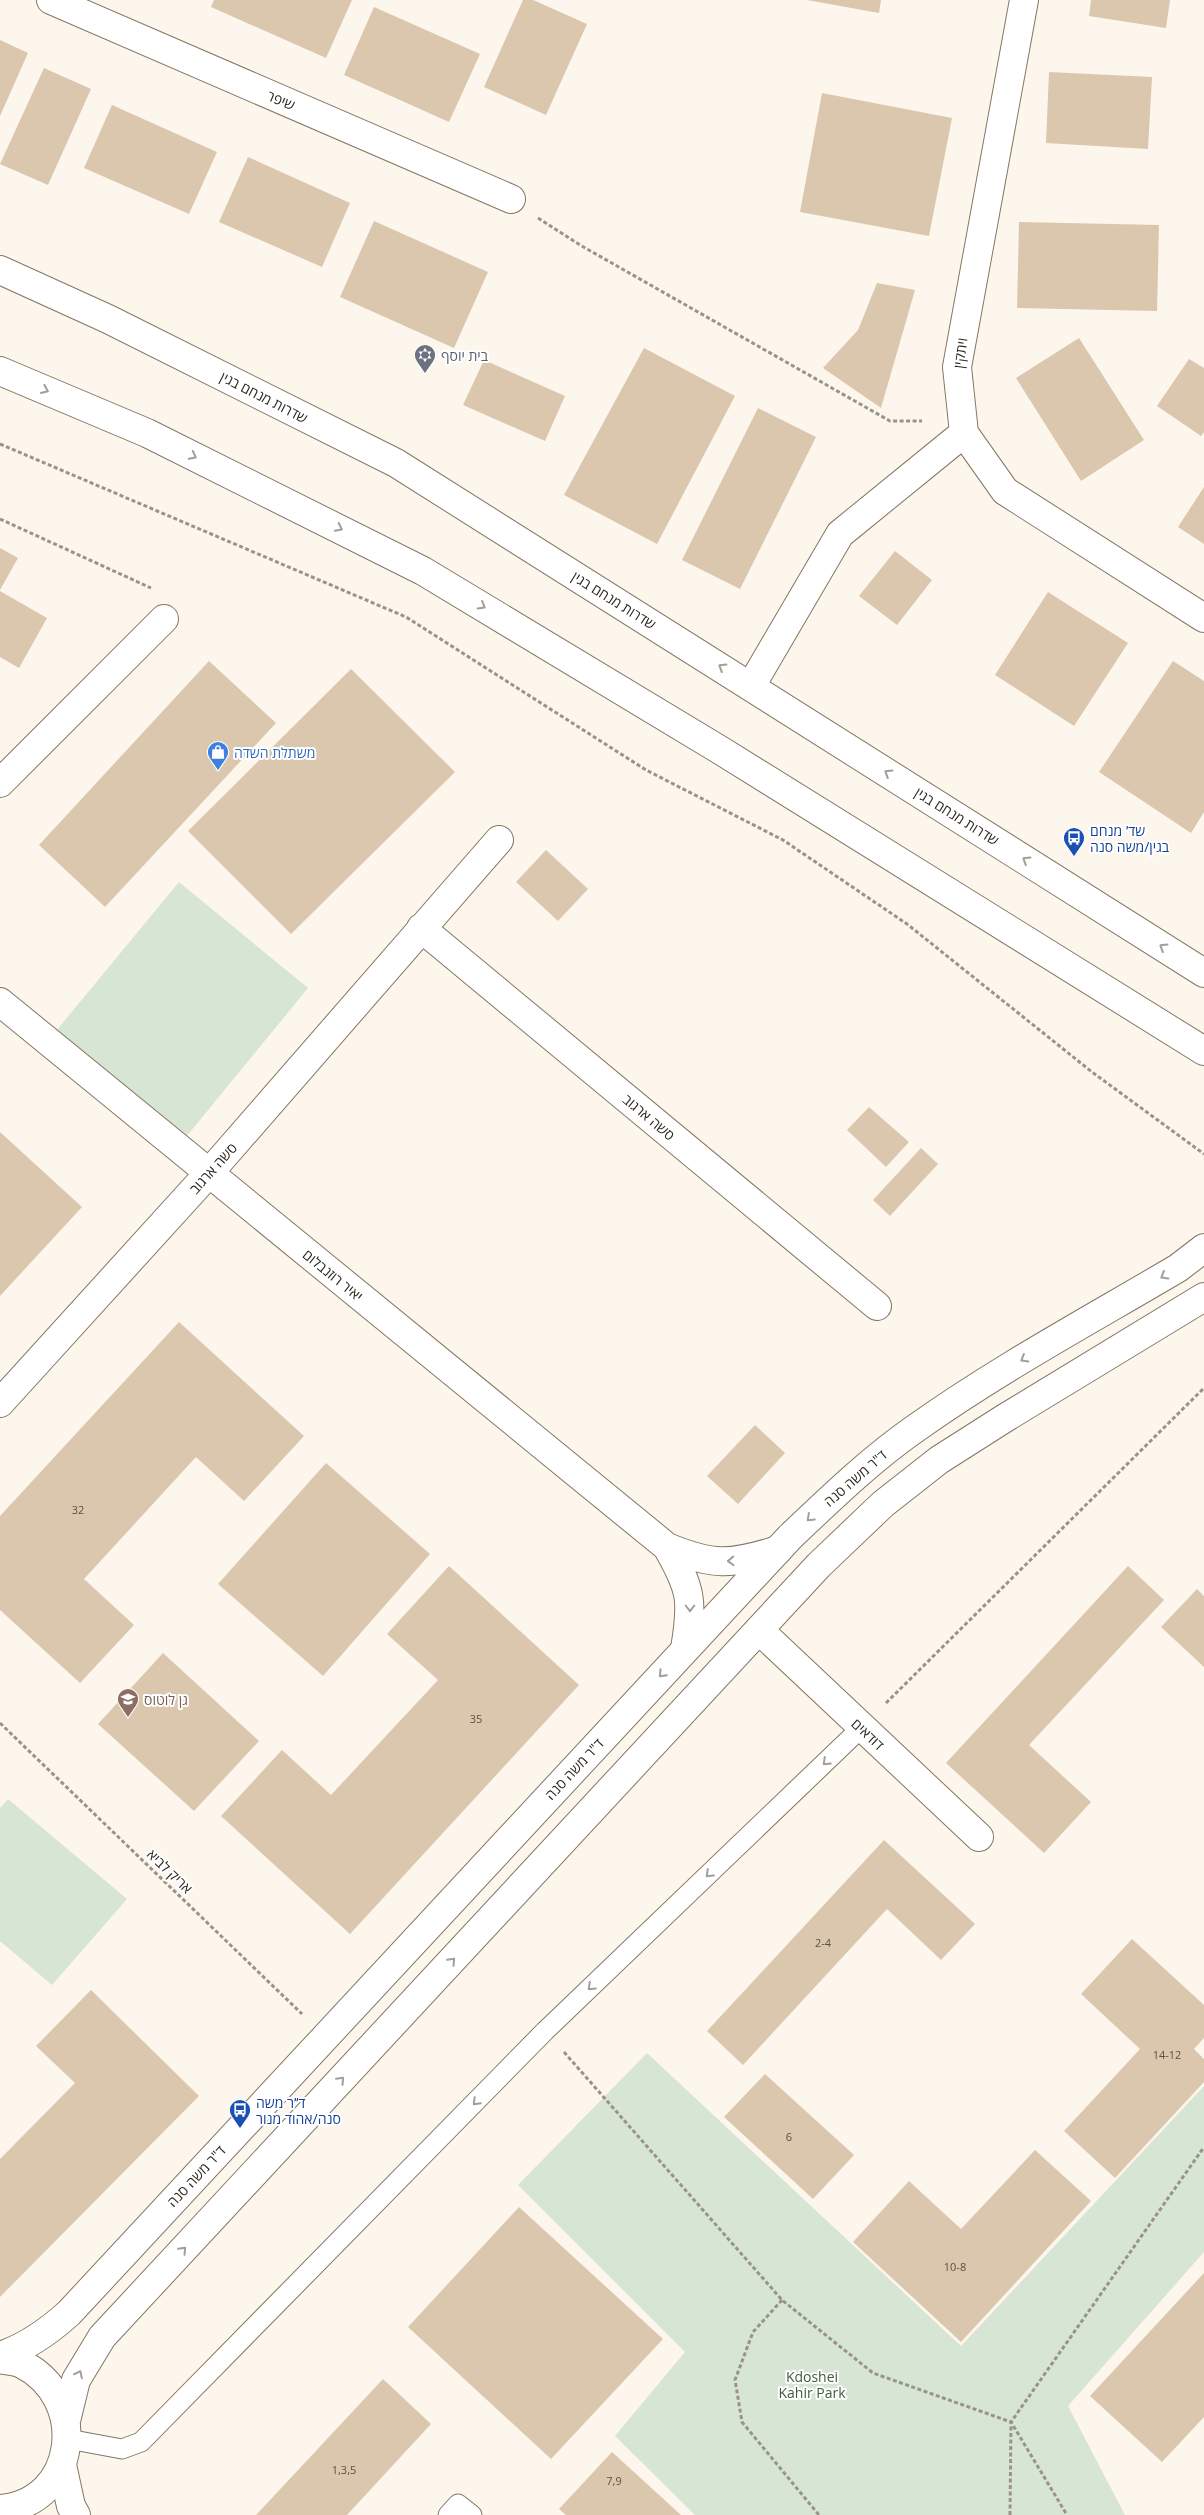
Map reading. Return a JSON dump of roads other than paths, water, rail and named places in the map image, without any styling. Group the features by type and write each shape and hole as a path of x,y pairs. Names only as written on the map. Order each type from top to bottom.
{"street":[{"name":"שיפר","path":"51,0 510,200"},
{"name":"ויתקין","path":"1024,0 956,368 963,427 1005,491 1204,618"},
{"name":"שדרות מנחם בגין","path":"0,270 108,319 396,463 1204,973"},
{"path":"0,371 147,433 423,571 728,755 1204,1051"},
{"path":"751,686 840,534 963,427"},
{"path":"0,783 164,619"},
{"name":"סשה ארגוב","path":"0,1403 209,1173 499,840"},
{"name":"סשה ארגוב","path":"422,928 877,1306"},
{"name":"יאיר רוזנבלום","path":"0,1002 667,1547 697,1559 721,1561 744,1561 778,1550"},
{"name":"ד\"ר משה סנה","path":"0,2358 19,2350 44,2334 70,2313 778,1550 856,1474 915,1428 984,1384 1178,1268 1204,1248"},
{"path":"13,2511 47,2487 66,2442 76,2380 102,2337 818,1565 883,1504 939,1460 1204,1297"},
{"name":"יאיר רוזנבלום","path":"667,1547 681,1571 690,1598 690,1618 686,1650"},
{"name":"דודאים","path":"759,1630 979,1837"},
{"path":"0,2358 21,2364 43,2378 53,2389 65,2413 71,2506 76,2515"}],"lane":[{"path":"66,2442 122,2449 141,2442 545,2032 861,1728"},
{"path":"448,2515 458,2504 472,2515"}],"place":[{"name":"בית יוסף","path":"425,374"},
{"name":"משתלת השדה","path":"218,771"},
{"name":"שד׳ מנחם בגין/משה סנה","path":"1074,857"},
{"name":"גן לוטוס","path":"128,1718"},
{"name":"ד״ר משה סנה/אהוד מנור","path":"240,2129"}],"park label":[{"name":"Kdoshei Kahir Park","path":"812,2384"}]}
